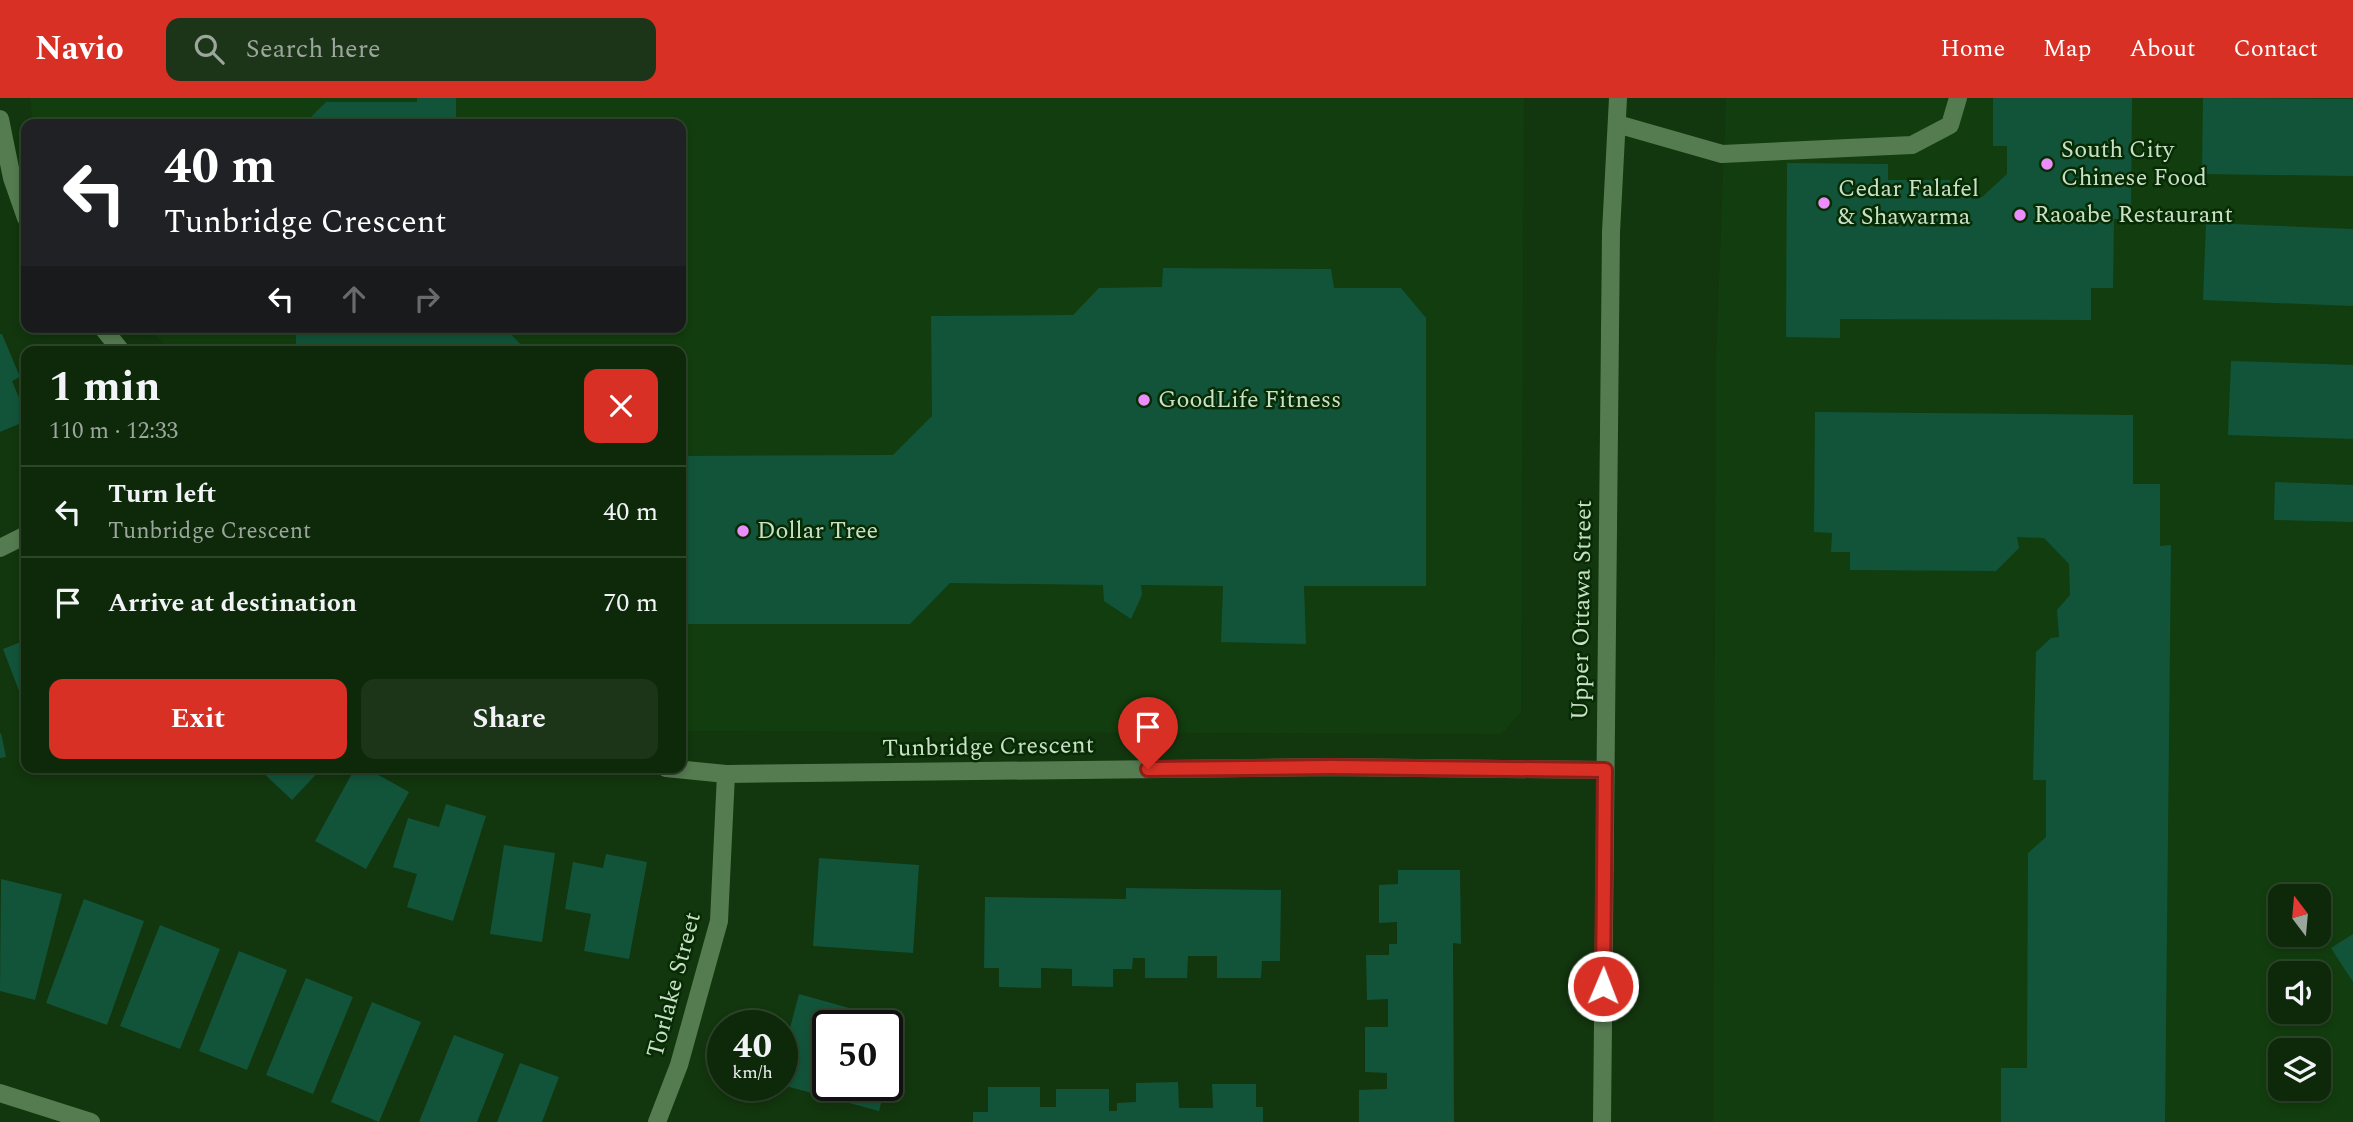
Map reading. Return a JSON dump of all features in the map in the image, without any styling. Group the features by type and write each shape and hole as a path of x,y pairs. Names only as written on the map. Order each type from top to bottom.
{"street":[{"name":"Upper Ottawa Street","path":"1602,1122 1611,232 1618,98"},
{"path":"1617,124 1722,154 1912,145 1950,125 1958,98"},
{"path":"0,119 12,178 21,204"},
{"path":"0,548 21,538"},
{"name":"Tunbridge Crescent","path":"686,772 726,774 1331,767 1605,770"},
{"name":"Torlake Street","path":"657,1122 679,1065 719,921 726,774"},
{"path":"0,1093 91,1122"}],"shaded area":[{"path":"30,98 1524,98 1521,712 1502,734 686,731 686,346 166,346 154,333 686,333 686,119 32,119"},
{"path":"1726,98 2353,98 2353,1122 1713,1122 1716,358"}],"building":[{"path":"417,98 456,98 456,119 309,119 326,102 417,102"},
{"path":"1993,98 2132,98 2131,219 2114,219 2113,288 2091,288 2091,320 1840,319 1840,338 1786,337 1787,163 1888,164 1888,180 1950,180 1950,197 1982,197 2007,174 2007,146 1993,146"},
{"path":"2203,98 2353,99 2353,176 2202,174"},
{"path":"2206,223 2353,229 2353,306 2203,300"},
{"path":"1163,268 1331,269 1334,288 1401,288 1426,318 1426,586 1304,586 1306,644 1221,642 1223,586 1141,585 1142,595 1131,619 1104,601 1103,585 950,583 910,624 686,624 686,456 893,455 932,416 931,316 1073,315 1099,288 1162,287"},
{"path":"296,333 510,333 522,346 298,346"},
{"path":"2,334 20,377 12,381 21,403 21,423 0,432"},
{"path":"2231,361 2353,365 2353,439 2228,435"},
{"path":"1815,412 2133,415 2133,484 2160,484 2160,546 2171,545 2165,1122 2001,1122 2001,1068 2027,1068 2028,853 2046,837 2046,780 2033,780 2036,652 2051,638 2059,637 2057,610 2070,595 2069,564 2044,538 2017,537 2019,548 1996,571 1850,570 1850,552 1831,552 1832,533 1814,532"},
{"path":"2275,482 2353,485 2353,522 2274,520"},
{"path":"21,642 21,696 3,649"},
{"path":"0,734 6,757 0,758"},
{"path":"263,773 317,773 292,800"},
{"path":"352,773 375,773 409,792 366,869 315,841"},
{"path":"446,804 486,816 453,921 407,907 417,874 393,867 408,818 439,827"},
{"path":"504,845 555,853 542,942 490,934"},
{"path":"606,854 647,862 629,959 584,951 591,914 565,909 573,862 603,868"},
{"path":"819,858 919,865 913,953 813,946"},
{"path":"1398,870 1460,870 1461,944 1453,943 1454,1122 1359,1122 1359,1090 1387,1089 1387,1073 1365,1072 1365,1027 1388,1027 1388,999 1367,1000 1366,955 1389,955 1389,944 1397,944 1397,922 1379,923 1379,885 1398,884"},
{"path":"1,879 62,894 35,1000 0,991"},
{"path":"1126,888 1281,890 1280,961 1262,961 1261,978 1217,978 1217,956 1188,956 1187,978 1145,978 1145,958 1133,958 1132,969 1113,969 1113,987 1072,986 1072,969 1041,968 1041,988 999,987 999,968 984,968 985,897 1126,899"},
{"path":"84,899 144,921 107,1025 46,1003"},
{"path":"160,925 220,949 180,1049 120,1026"},
{"path":"2353,934 2353,982 2331,948"},
{"path":"239,951 287,970 247,1070 199,1051"},
{"path":"306,978 353,997 313,1094 266,1075"},
{"path":"799,994 856,1010 812,1010 812,1093 798,1089 798,1010 795,1010"},
{"path":"372,1002 421,1022 379,1122 331,1102"},
{"path":"454,1035 504,1054 477,1122 419,1122"},
{"path":"520,1063 559,1077 542,1122 497,1122"},
{"path":"1178,1082 1179,1108 1213,1108 1212,1084 1256,1084 1256,1107 1263,1107 1263,1122 973,1122 973,1112 988,1112 988,1087 1040,1087 1040,1107 1056,1107 1056,1089 1109,1089 1109,1111 1117,1111 1117,1103 1136,1102 1136,1083"},
{"path":"842,1101 882,1101 879,1111"}],"place":[{"name":"South City Chinese Food","path":"2047,164"},
{"name":"Cedar Falafel & Shawarma","path":"1824,203"},
{"name":"Raoabe Restaurant","path":"2020,215"},
{"name":"GoodLife Fitness","path":"1144,400"},
{"name":"Dollar Tree","path":"743,531"}],"route":[{"path":"1148,769 1331,767 1605,770 1603,986"}]}
